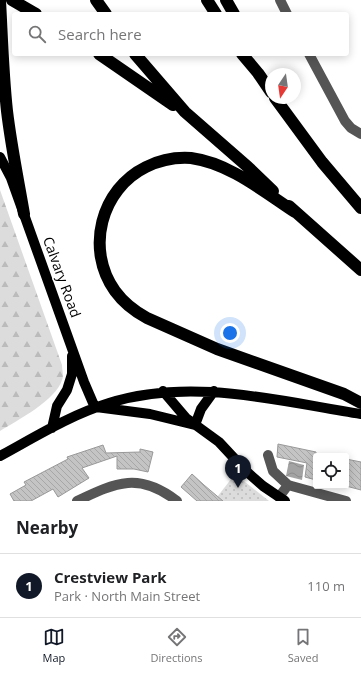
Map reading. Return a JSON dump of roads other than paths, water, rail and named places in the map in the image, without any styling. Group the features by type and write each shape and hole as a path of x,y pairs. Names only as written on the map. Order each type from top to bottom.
{"highway":[{"path":"0,0 7,108 24,214"},
{"path":"12,0 33,12"},
{"path":"96,0 105,12"},
{"path":"207,0 215,12"},
{"path":"226,0 233,12"},
{"path":"102,56 184,112 248,167 295,212 361,270"},
{"path":"137,56 184,112"},
{"path":"244,56 265,83"},
{"path":"254,56 258,73"},
{"path":"279,104 322,162 361,208"},
{"path":"295,212 243,178 215,164 190,158 177,158 161,161 140,170 130,177 111,198 104,212 100,228 100,254 103,268 115,292 136,312 147,318 217,349 344,394 361,404"}],"main road":[{"name":"Calvary Road","path":"0,157 11,178 84,382 96,407"},
{"path":"52,428 56,406 67,390 72,374 72,348"},
{"path":"164,391 180,411 195,425 219,442 246,471 263,486 282,499"},
{"path":"0,456 52,428 96,407 110,402 164,391 214,391 361,414"},
{"path":"195,425 201,409 214,391"},
{"path":"96,407 150,414 195,425"}],"street":[{"path":"280,0 286,12"},
{"path":"311,56 345,121 351,128 361,134"},
{"path":"268,455 273,471 288,484 346,501"},
{"path":"78,501 117,484 131,482 151,486 168,494 177,501"},
{"path":"282,499 288,484"}],"water":[{"path":"289,461 304,465 302,480 286,476"}],"place":[{"name":"Crestview Park","path":"238,488"}]}
